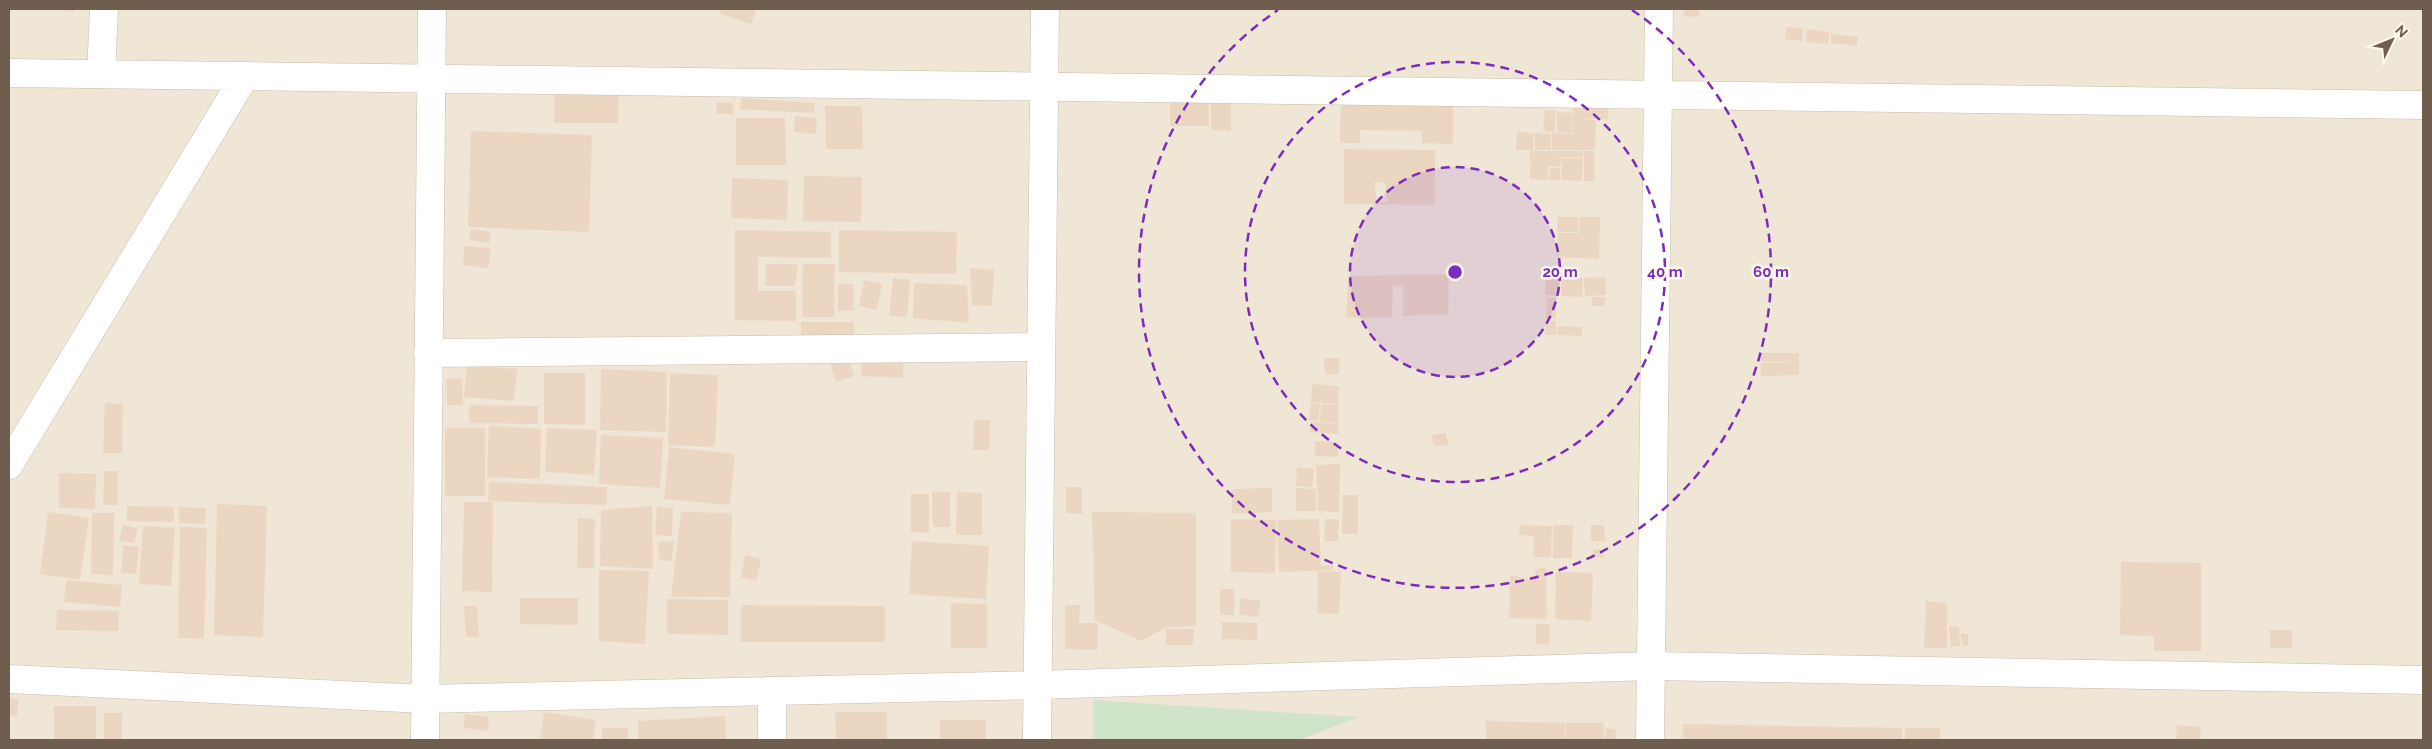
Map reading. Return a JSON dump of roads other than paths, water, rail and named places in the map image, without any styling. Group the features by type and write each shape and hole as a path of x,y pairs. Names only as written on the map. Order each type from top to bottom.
{"street":[{"path":"101,74 104,9"},
{"path":"425,740 432,9"},
{"path":"1037,740 1045,9"},
{"path":"1650,740 1658,9"},
{"path":"9,73 2423,105"},
{"path":"9,465 245,76"},
{"path":"428,353 1041,346"},
{"path":"9,679 426,699 1038,685 1650,666 2423,680"},
{"path":"772,691 772,740"}]}
